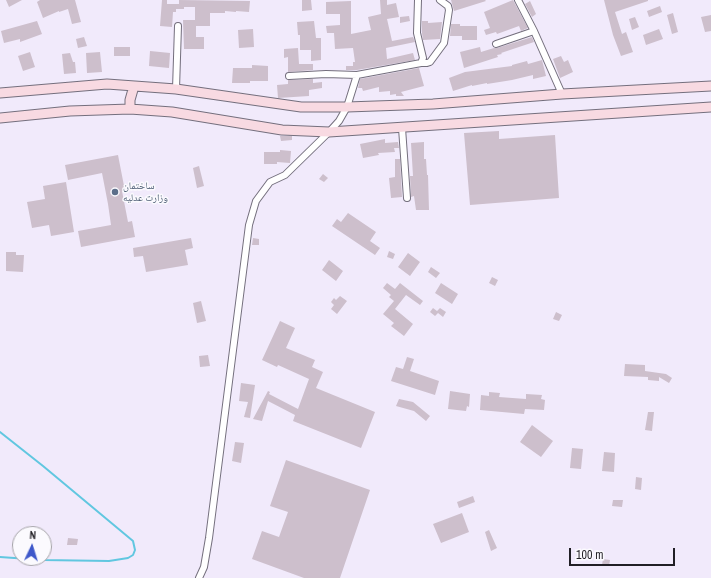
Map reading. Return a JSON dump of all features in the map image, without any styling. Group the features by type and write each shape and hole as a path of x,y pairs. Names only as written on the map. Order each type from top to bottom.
{"street":[{"path":"418,0 417,33 423,58 421,63"},
{"path":"289,76 326,74 357,75 421,63 427,64 444,43 449,10 448,6 440,0"},
{"path":"518,0 534,31 562,94"},
{"path":"176,89 178,26"},
{"path":"496,44 534,31"},
{"path":"199,578 204,567 209,538 251,219 256,201 270,182 284,175 339,121 347,108 357,75"},
{"path":"0,93 107,84 176,89 301,106 347,108 711,86"},
{"path":"130,109 130,100 134,86"},
{"path":"0,118 130,109 172,112 282,130 329,132 711,108"},
{"path":"402,128 407,198"}],"building":[{"path":"6,0 22,0 9,7"},
{"path":"40,0 75,0 81,22 72,24 68,9 43,18 37,2"},
{"path":"162,0 167,0 167,4 179,4 179,0 250,1 249,12 225,11 225,13 210,13 210,26 196,26 196,37 204,37 204,49 184,49 183,20 195,20 195,7 176,9 176,12 173,12 172,27 160,26"},
{"path":"302,0 311,0 312,10 302,11"},
{"path":"380,0 387,0 387,5 396,3 399,17 387,19 392,41 413,37 415,42 386,48 387,59 413,53 415,60 357,70 346,70 346,66 353,66 353,62 355,62 353,48 335,49 334,33 327,33 326,26 340,25 340,14 326,14 326,2 351,1 351,34 371,30 368,17 381,14"},
{"path":"451,0 485,0 486,1 454,11"},
{"path":"513,0 528,28 521,31 519,26 497,34 496,32 486,35 484,30 490,28 484,12"},
{"path":"604,0 648,0 615,12 622,34 626,32 633,52 621,56 613,35"},
{"path":"530,1 536,14 532,17 525,4"},
{"path":"660,6 662,12 649,17 647,11"},
{"path":"673,13 678,32 672,34 667,15"},
{"path":"711,15 711,31 705,32 701,17"},
{"path":"409,16 410,21 400,23 400,17"},
{"path":"635,17 639,27 632,30 629,19"},
{"path":"37,21 42,34 20,42 20,39 4,43 1,31"},
{"path":"314,21 316,38 321,38 321,60 311,61 311,50 300,50 300,35 298,35 297,22"},
{"path":"422,21 428,21 428,23 442,22 440,39 423,40"},
{"path":"451,24 460,24 460,26 477,26 477,40 462,40 462,36 450,36"},
{"path":"253,29 254,47 239,48 238,30"},
{"path":"659,29 663,39 646,45 643,35"},
{"path":"84,37 87,46 78,48 76,39"},
{"path":"532,37 534,42 501,53 502,54 497,55 498,57 464,68 460,52 480,47 481,52"},
{"path":"114,47 130,47 130,56 114,56"},
{"path":"298,48 299,64 313,64 313,70 288,72 288,57 284,58 284,49"},
{"path":"150,51 170,53 169,68 149,66"},
{"path":"30,52 35,67 23,71 18,56"},
{"path":"100,52 102,72 87,73 86,53"},
{"path":"70,53 73,62 75,62 76,73 64,74 62,54"},
{"path":"561,56 564,62 568,60 573,72 560,78 553,59"},
{"path":"542,60 546,76 533,79 533,75 512,80 472,85 453,91 449,78 465,72 512,66 527,61 528,64"},
{"path":"252,65 268,66 268,81 232,83 233,68 252,68"},
{"path":"419,68 424,86 401,92 404,96 396,96 396,94 390,95 390,91 379,92 379,87 363,91 362,88 358,88 360,79"},
{"path":"313,79 313,83 322,82 322,88 309,90 309,96 278,98 277,85 288,84 288,80"},
{"path":"499,131 499,139 555,135 559,198 470,205 464,133"},
{"path":"280,136 292,136 292,140 281,141"},
{"path":"385,139 385,143 398,142 399,148 394,148 395,152 378,153 379,155 363,158 360,144"},
{"path":"424,142 424,159 426,159 428,175 429,210 416,210 414,196 411,197 410,176 413,176 411,143"},
{"path":"280,150 291,151 290,163 277,162 277,164 264,164 264,152 280,152"},
{"path":"118,155 125,191 122,191 128,222 132,221 135,237 81,247 78,231 111,225 102,173 68,180 65,165"},
{"path":"395,159 400,159 402,197 391,198 389,178 395,177"},
{"path":"199,166 204,186 197,188 193,168"},
{"path":"323,174 328,178 324,182 319,179"},
{"path":"66,182 74,232 51,236 49,225 32,228 27,202 45,199 43,186"},
{"path":"348,213 376,232 370,241 380,248 375,255 332,226 337,219 341,222"},
{"path":"191,238 193,248 185,250 188,265 146,272 143,256 134,257 133,248"},
{"path":"253,238 259,239 259,245 252,245"},
{"path":"389,251 395,254 393,259 387,257"},
{"path":"6,252 16,252 16,255 24,255 23,272 6,271"},
{"path":"408,253 420,262 410,276 398,267"},
{"path":"329,260 343,271 336,281 322,270"},
{"path":"431,267 440,273 436,278 428,272"},
{"path":"492,277 498,280 495,286 489,283"},
{"path":"387,283 395,289 400,283 423,301 420,305 406,295 395,309 413,324 404,336 391,326 394,323 383,314 394,301 389,297 391,295 383,288"},
{"path":"441,283 458,294 452,304 435,293"},
{"path":"340,296 347,301 337,314 331,309 334,305 331,302 334,298 336,300"},
{"path":"201,301 206,321 197,323 193,303"},
{"path":"433,308 437,311 440,308 446,312 443,317 438,313 435,316 430,312"},
{"path":"556,312 562,315 559,321 553,319"},
{"path":"280,321 295,328 286,348 315,360 312,367 323,372 316,388 375,412 361,448 293,421 295,415 268,401 262,421 253,419 268,391 270,392 269,394 298,409 309,379 278,365 277,367 262,360"},
{"path":"208,355 210,366 200,367 199,356"},
{"path":"407,357 414,359 410,371 439,381 435,395 391,381 396,367 403,369"},
{"path":"625,364 645,365 645,371 666,374 672,378 669,383 659,377 659,381 648,380 648,377 624,376"},
{"path":"241,383 255,385 250,418 244,417 248,402 239,401"},
{"path":"450,391 470,394 469,407 467,406 466,411 448,409"},
{"path":"489,392 500,393 499,397 526,399 526,394 542,395 541,399 545,400 544,410 525,409 524,414 480,410 481,395 489,396"},
{"path":"399,399 413,402 430,416 426,421 414,411 396,406"},
{"path":"648,412 654,412 652,431 645,430"},
{"path":"532,425 553,441 541,457 520,442"},
{"path":"235,442 244,443 241,463 232,461"},
{"path":"572,448 583,449 581,469 570,468"},
{"path":"604,452 615,453 614,472 602,471"},
{"path":"286,460 370,490 340,578 304,578 252,559 262,531 279,537 288,512 270,506"},
{"path":"636,477 642,478 641,490 635,489"},
{"path":"473,496 475,502 459,508 457,502"},
{"path":"613,500 623,500 622,507 612,506"},
{"path":"462,513 469,532 441,543 433,524"},
{"path":"489,530 497,548 491,551 485,532"},
{"path":"68,538 78,539 77,545 67,545"},
{"path":"603,559 610,560 609,566 602,565"}],"waterway":[{"path":"0,432 133,541 135,550 133,555 128,558 109,561 43,560 0,557"}],"place":[{"name":"ساختمان وزارت عدلیه","path":"115,192"}]}
